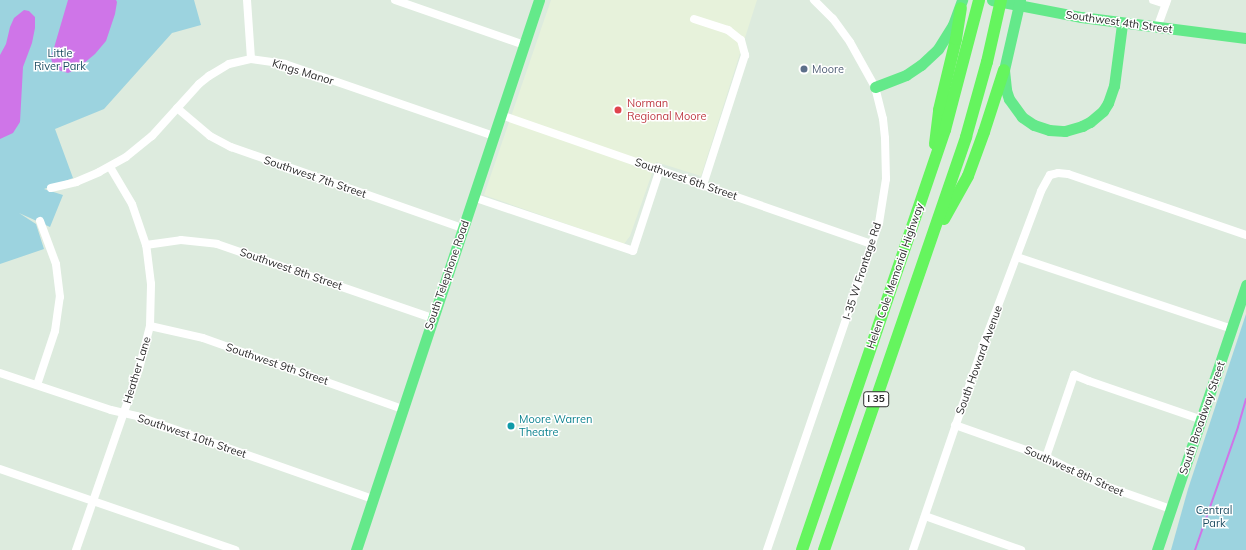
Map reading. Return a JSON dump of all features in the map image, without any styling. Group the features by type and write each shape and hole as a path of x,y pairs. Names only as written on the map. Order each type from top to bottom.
{"highway":[{"name":"Helen Cole Memorial Highway","path":"802,550 933,165 955,96 979,0"},
{"name":"Helen Cole Memorial Highway","path":"824,550 968,130 987,62 1001,0"},
{"path":"933,165 939,110 956,39 962,4"},
{"path":"928,248 968,176 1004,70"}],"main road":[{"name":"South Telephone Road","path":"356,550 539,0"},
{"name":"Southwest 4th Street","path":"992,0 1038,10 1122,24 1246,38"},
{"path":"1020,0 1004,70 1009,99 1017,112 1027,121 1041,128 1058,131 1082,126 1090,122 1103,111 1112,93 1122,24"},
{"path":"875,87 906,75 930,57 946,39 962,4"},
{"name":"South Broadway Street","path":"1157,550 1202,420 1246,285"}],"street":[{"path":"247,0 251,59"},
{"path":"395,0 524,45"},
{"name":"I-35 W Frontage Rd","path":"767,550 872,244 882,207 887,160 883,118 875,87 850,42 833,19 814,0"},
{"path":"1153,0 1166,2 1157,28"},
{"path":"694,19 728,30 741,40 744,61 703,185"},
{"name":"Kings Manor","path":"51,188 76,182 110,166 148,140 209,76 230,64 251,59 285,64 494,136"},
{"name":"Southwest 7th Street","path":"177,108 210,136 232,147 462,228"},
{"name":"Southwest 6th Street","path":"501,115 660,169 872,244"},
{"name":"Heather Lane","path":"76,550 143,356 150,326 151,284 146,245 132,204 110,166"},
{"path":"473,197 633,251 660,169"},
{"name":"South Howard Avenue","path":"913,550 955,425 1044,183 1053,174 1068,174 1246,235"},
{"path":"37,385 55,330 60,297 56,264 40,221"},
{"name":"Southwest 8th Street","path":"146,245 181,240 217,244 432,318"},
{"path":"1017,257 1232,330"},
{"name":"Southwest 9th Street","path":"150,326 203,338 402,409"},
{"name":"Southwest 10th Street","path":"0,373 110,410 137,416 373,499"},
{"path":"1046,457 1074,375 1202,420"},
{"name":"Southwest 8th Street","path":"955,425 1046,457 1100,484 1171,509"},
{"path":"0,469 235,550"},
{"path":"925,516 1021,550"}],"shaded area":[{"path":"68,0 116,0 117,2 115,14 106,41 95,54 77,69 68,73 55,69 51,58"},
{"name":"Norman Regional Moore","path":"551,0 757,0 701,176 656,162 630,236 624,244 484,195"},
{"path":"24,10 29,11 35,17 35,28 32,43 23,67 20,122 13,133 0,139 0,55 6,44 14,18"}],"green space":[{"name":"Little River Park","path":"0,0 194,0 201,25 172,33 104,109 55,129 73,178 44,189 63,195 50,227 19,213 36,224 44,249 0,264"},
{"name":"Central Park","path":"1246,314 1246,550 1171,550 1188,489"}],"waterway":[{"path":"1195,550 1238,427 1246,399"}],"place":[{"name":"Moore","path":"804,69"},
{"name":"Norman Regional Moore","path":"618,110"},
{"name":"Moore Warren Theatre","path":"511,426"}]}
